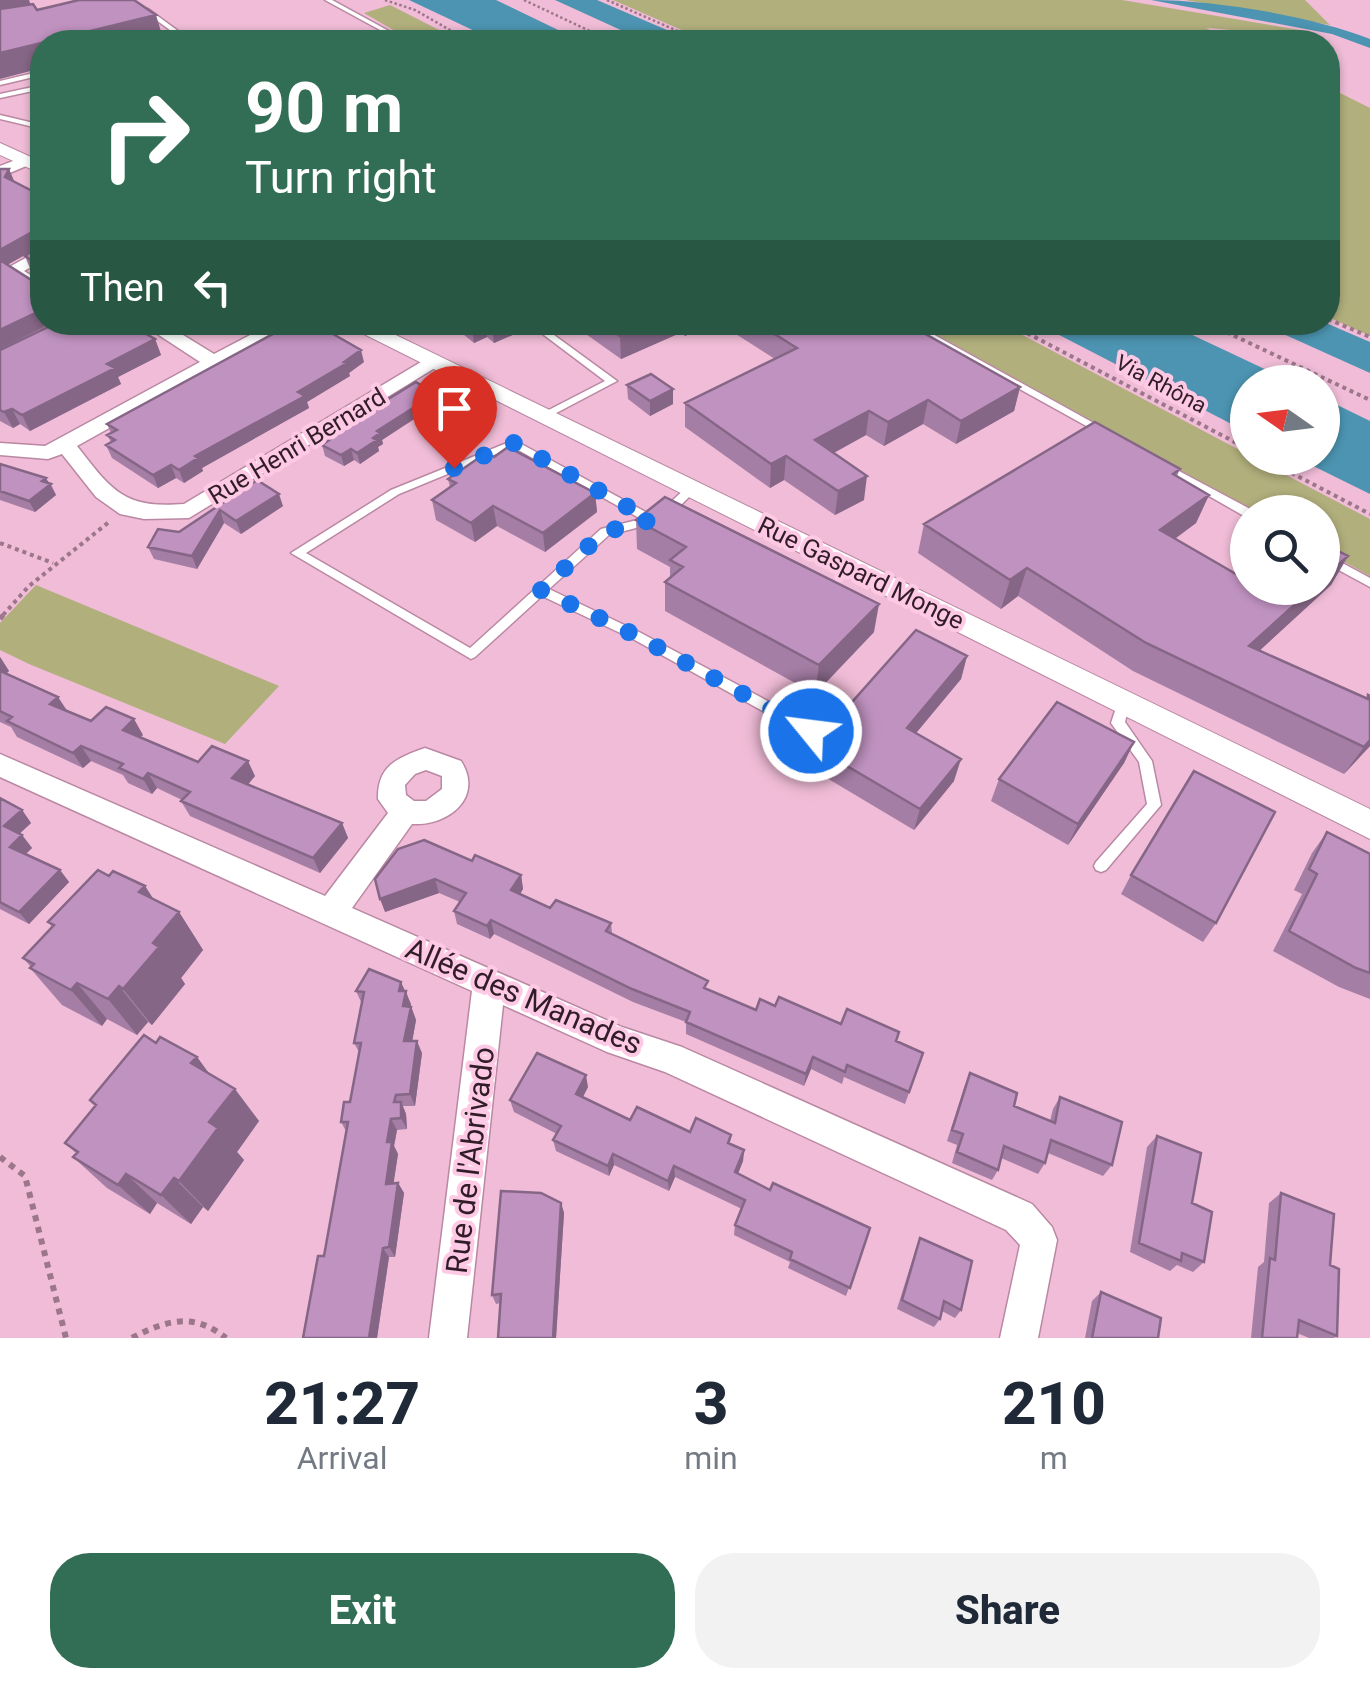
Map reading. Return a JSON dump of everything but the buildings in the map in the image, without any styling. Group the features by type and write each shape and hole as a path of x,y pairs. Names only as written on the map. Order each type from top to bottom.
{"street":[{"path":"0,148 30,158"},
{"path":"0,172 30,162"},
{"path":"30,261 11,271 30,282"},
{"path":"169,335 214,362"},
{"path":"0,449 48,453 66,446 265,335"},
{"name":"Rue Gaspard Monge","path":"377,335 1370,825"},
{"name":"Rue Henri Bernard","path":"124,508 170,514 189,512 433,363"},
{"path":"66,446 104,497 124,508"},
{"name":"Allée des Manades","path":"0,765 618,1040 670,1058 1019,1217 1039,1240 1019,1338"},
{"path":"332,912 405,812"},
{"name":"Rue de l'Abrivado","path":"448,1338 485,1038 488,982"}],"lane":[{"path":"328,0 384,30"},
{"path":"134,1 173,30"},
{"path":"0,83 30,76"},
{"path":"0,96 30,90"},
{"path":"0,117 30,124"},
{"path":"544,417 612,381 550,335"},
{"path":"929,335 1114,438"},
{"path":"651,520 514,443 395,492 297,553 470,654 604,532 651,520 666,513 690,490"},
{"path":"1148,456 1230,503"},
{"path":"1340,566 1370,582"},
{"path":"541,590 637,636 811,731"},
{"path":"1100,866 1154,806 1145,761 1118,723 1124,702"}],"path":[{"path":"385,0 416,10 449,30"},
{"path":"524,0 588,30"},
{"path":"607,0 676,30"},
{"path":"1340,324 1370,338"},
{"name":"Via Rhôna","path":"1031,335 1230,440"},
{"path":"1232,335 1370,400"},
{"path":"1296,475 1370,514"},
{"path":"0,619 55,564 124,508"},
{"path":"0,543 55,564"},
{"path":"0,1157 24,1176 66,1338"},
{"path":"132,1338 168,1318 213,1325 226,1338"}],"shaded area":[{"path":"613,0 1122,0 1300,30 1206,28 1210,30 682,30"},
{"path":"1185,0 1305,0 1330,25"},
{"path":"390,5 439,30 393,30 364,13"},
{"path":"1340,93 1370,108 1370,336 1340,322"},
{"path":"937,335 1023,335 1230,445 1230,475 1286,475 1324,495 1230,495 1230,498"},
{"path":"1340,503 1370,519 1370,576 1340,559"},
{"path":"36,585 279,686 225,744 29,664 0,650 0,623"}],"water":[{"path":"409,0 496,0 558,30 473,30"},
{"path":"555,0 597,0 667,30 621,30"},
{"path":"1340,329 1370,342 1370,373 1286,335 1340,335"},
{"path":"1059,335 1192,335 1256,365 1230,365 1230,423"},
{"path":"1340,406 1370,421 1370,494 1331,475 1340,475"}],"waterway":[{"path":"1158,0 1335,30"},
{"path":"1340,32 1370,44"}],"route":[{"path":"454,468 514,443 651,520 604,532 541,590 637,636 811,731"}]}
